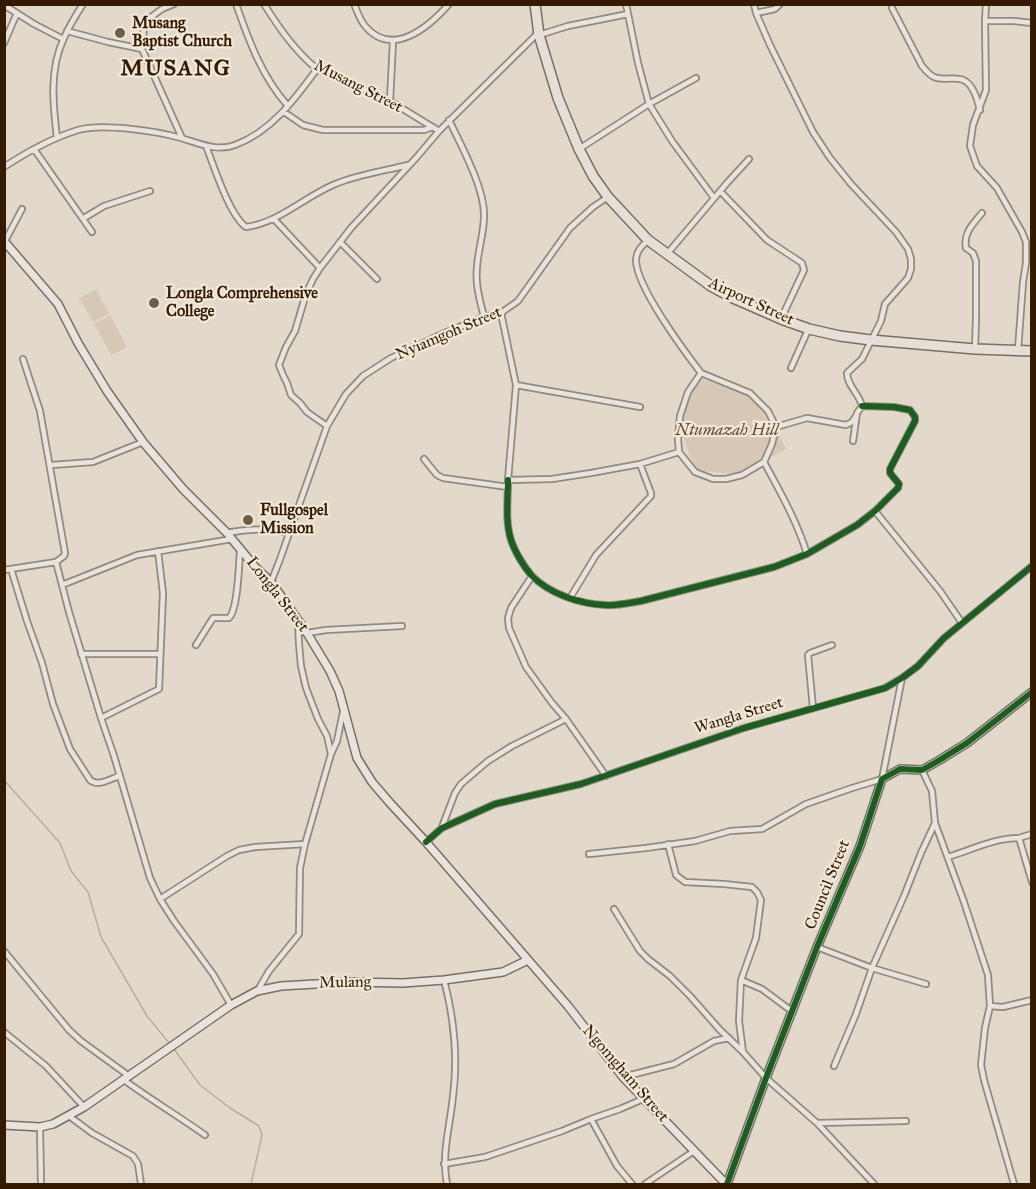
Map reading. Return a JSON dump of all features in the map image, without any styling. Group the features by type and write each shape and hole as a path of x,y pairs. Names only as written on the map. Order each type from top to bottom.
{"highway":[{"name":"Airport Street","path":"535,4 539,33 558,98 593,176 648,240 711,285 733,298 781,319 809,329 840,336 975,349 1032,351"}],"main road":[{"name":"Longla Street","path":"5,242 58,304 107,391 143,442 183,489 233,539 255,567 271,582 307,633 339,691 359,761 372,782 528,960"},
{"path":"882,779 900,769 922,770 967,743 1032,692"},
{"name":"Council Street","path":"727,1185 817,947 860,846 882,779"},
{"name":"Mulang","path":"40,1127 53,1124 84,1107 231,1005 257,991 281,986 350,982 403,984 444,980 503,972 528,960"},
{"name":"Ngomgham Street","path":"528,960 568,1006 623,1077 727,1185"},
{"path":"4,1125 40,1127"},
{"path":"716,1173 734,1166"}],"street":[{"path":"57,138 53,103 56,66 63,39 83,4"},
{"path":"174,4 162,9 147,20 144,26 142,49 182,138"},
{"path":"236,4 256,57 279,96 288,106"},
{"name":"Musang Street","path":"264,4 286,37 317,69 390,101 439,131"},
{"path":"354,4 364,24 373,33 381,39 393,41 412,35 429,24 449,4"},
{"path":"626,4 649,104 672,141 714,198"},
{"path":"754,4 756,13 813,132 851,184 896,232 908,249 911,259 908,278 885,304 881,321 861,359 847,373 848,382 860,398 862,405 852,422 846,425 807,418 776,427"},
{"path":"756,13 775,9 780,4"},
{"path":"986,4 986,90 973,125 970,146 977,166 997,188 1029,249 1023,282 1018,350"},
{"path":"9,6 17,13 63,39"},
{"path":"892,8 922,66 928,73 936,78 964,80 971,85 980,110"},
{"path":"4,43 17,13"},
{"path":"327,426 307,412 291,395 279,365 295,331 306,294 320,268 351,228 449,120 539,33 628,14"},
{"path":"986,21 1032,23"},
{"path":"67,31 142,49"},
{"path":"390,101 393,41"},
{"path":"4,167 34,149 79,130 107,128 156,132 206,146 234,146 258,134 284,111 317,69"},
{"path":"579,149 649,104 696,78"},
{"path":"284,111 303,125 322,130 424,130 433,127"},
{"path":"449,120 465,152 483,202 484,217 477,284 484,318"},
{"path":"206,146 236,215 242,225 248,228 274,219 340,182 410,165"},
{"path":"34,149 92,232"},
{"path":"667,254 749,159"},
{"path":"84,218 104,206 150,191"},
{"path":"720,191 761,234 802,263 804,267 781,319"},
{"name":"Nyiamgoh Street","path":"271,582 327,426 346,394 363,376 377,366 442,334 501,313 518,301 570,228 608,196"},
{"path":"5,242 22,209"},
{"path":"975,349 976,261 974,253 966,248 964,242 967,232 982,213"},
{"path":"274,219 320,268"},
{"path":"648,240 638,251 637,267 647,291 678,343 701,373 750,393 768,411 776,427 764,462 742,475 713,479 695,472 680,452 678,439 680,416 688,392 701,373"},
{"path":"340,242 377,279"},
{"path":"501,313 516,386 508,480 508,526 511,541 532,576 547,587 570,598 599,605 622,604 687,590 774,567 807,554 850,530 875,511 898,488 899,484 890,469 915,421 910,410 862,405"},
{"path":"791,368 809,329"},
{"path":"23,359 40,411 65,549 64,556 56,562 8,570 70,749 93,783 98,784 119,776"},
{"path":"516,386 640,407"},
{"path":"853,441 857,413"},
{"path":"51,465 93,462 143,442"},
{"path":"508,480 552,479 640,464 680,452"},
{"path":"424,459 442,478 508,487"},
{"path":"764,462 793,515 807,554"},
{"path":"570,598 596,555 651,496 640,464"},
{"path":"875,511 962,623"},
{"path":"227,533 260,528 289,533"},
{"path":"62,585 137,555 233,539"},
{"path":"196,645 213,618 229,618 233,614 238,586 240,548"},
{"path":"100,718 159,689 163,593 158,551"},
{"path":"56,562 100,718 150,878 174,921 213,974 231,1005"},
{"name":"Wangla Street","path":"426,842 442,828 495,804 581,784 744,728 885,688 918,666 944,638 1032,566"},
{"path":"532,576 511,608 508,618 509,628 526,667 552,704 566,718 606,776"},
{"path":"298,621 306,688 327,736 331,754"},
{"path":"307,633 402,626"},
{"path":"813,708 808,655 832,645"},
{"path":"81,654 160,654"},
{"path":"589,854 646,848 695,840 730,831 762,829 806,804 882,779 902,678"},
{"path":"257,991 269,971 298,934 300,868 344,710"},
{"path":"442,828 455,793 461,784 488,761 566,718"},
{"path":"922,770 932,791 935,823 988,975 990,1006 981,1065 1014,1185"},
{"path":"834,1066 872,968 935,823"},
{"path":"948,857 993,841 1032,834"},
{"path":"1019,838 1032,882"},
{"path":"160,899 239,850 305,844"},
{"path":"668,844 676,875 685,882 752,887 761,900 756,938 741,980 739,1021 743,1052"},
{"path":"614,909 640,951 690,996 766,1078 818,1123 874,1185"},
{"path":"817,947 872,968 926,984"},
{"path":"4,951 69,1030 81,1041 154,1102 205,1135"},
{"path":"444,980 455,1042 453,1096 446,1134 444,1164 447,1185"},
{"path":"741,980 762,989 793,1012"},
{"path":"990,1006 1003,1007 1032,1000"},
{"path":"714,1041 720,1030"},
{"path":"4,1032 46,1066 84,1107"},
{"path":"623,1077 674,1064 714,1041 729,1038"},
{"path":"444,1164 485,1157 562,1131 643,1099"},
{"path":"69,1116 92,1133 133,1156 138,1164 141,1185"},
{"path":"591,1119 617,1166 632,1185"},
{"path":"818,1123 906,1121"},
{"path":"40,1127 41,1185"},
{"path":"645,1185 694,1151"}],"green space":[{"path":"96,289 109,314 93,322 79,298"},
{"path":"110,315 127,347 111,355 94,324"},
{"name":"Ntumazah Hill","path":"698,378 750,394 767,411 786,449 741,474 695,471 679,424 689,392"}],"waterway":[{"path":"4,780 60,843 71,871 88,892 101,937 147,1016 169,1043"},
{"path":"174,1049 200,1085 259,1126 262,1135 251,1184"}],"cycle path":[{"path":"508,480 509,533 517,554 532,576 556,593 586,603 614,605 641,601 774,567 807,554 857,525 875,511 898,488 899,484 890,473 890,469 915,417 910,410 862,406"},
{"path":"426,842 442,828 495,804 581,784 744,728 885,688 918,666 944,638 1032,566"},
{"path":"727,1184 817,947 860,846 882,779 900,769 922,770 938,761 967,743 1032,692"}],"place":[{"name":"Musang Baptist Church","path":"120,33"},
{"name":"Longla Comprehensive College","path":"154,303"},
{"name":"Fullgospel Mission","path":"248,520"}],"district":[{"name":"MUSANG","path":"176,70"}]}
